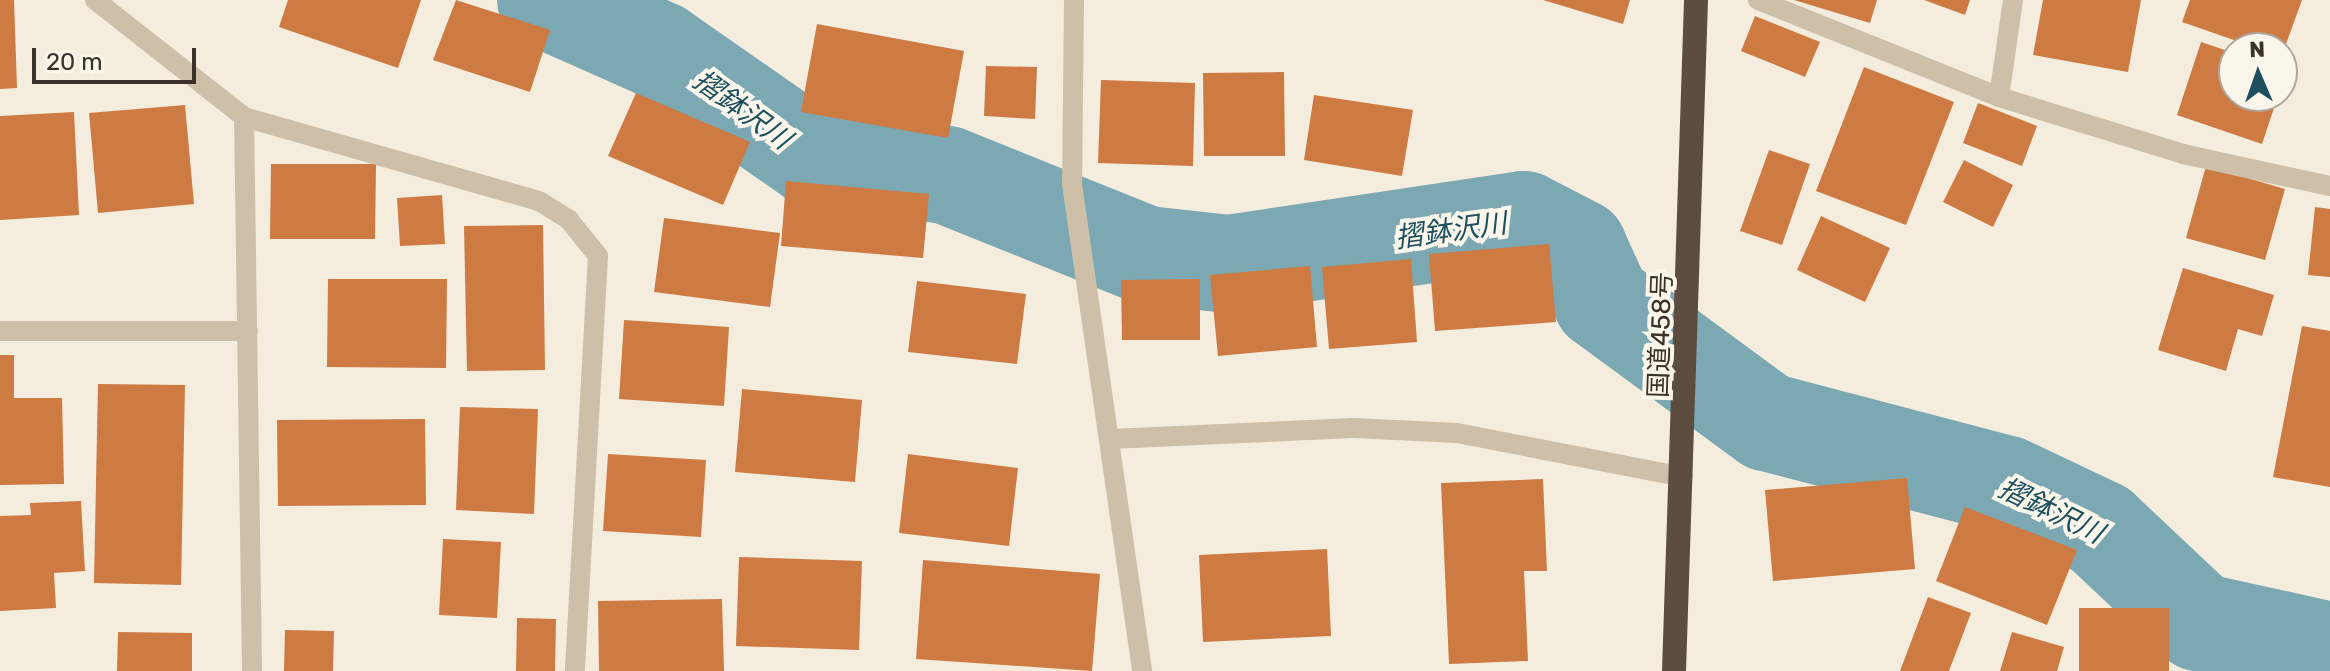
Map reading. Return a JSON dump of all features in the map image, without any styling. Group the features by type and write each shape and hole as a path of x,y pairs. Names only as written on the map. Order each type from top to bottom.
{"highway":[{"name":"国道458号","path":"1674,671 1691,309 1696,0"}],"street":[{"path":"95,0 244,117 539,201 569,220 598,256 575,671"},
{"path":"1074,0 1072,184 1142,671"},
{"path":"1758,0 1999,97 2183,154 2330,186"},
{"path":"1999,97 2013,0"},
{"path":"244,117 252,671"},
{"path":"0,331 248,331"},
{"path":"1110,439 1354,428 1457,433 1683,477"}],"building":[{"path":"0,0 14,0 17,88 0,89"},
{"path":"288,0 421,0 398,68 279,27"},
{"path":"456,0 550,30 530,92 433,60"},
{"path":"1543,0 1630,0 1623,24"},
{"path":"1794,0 1877,0 1870,23"},
{"path":"1924,0 1970,0 1965,15"},
{"path":"2043,0 2141,0 2128,72 2033,55"},
{"path":"2190,0 2302,0 2290,32 2218,32 2218,34 2182,22"},
{"path":"1755,16 1820,42 1805,77 1741,51"},
{"path":"817,24 964,51 948,138 801,112"},
{"path":"2201,42 2218,48 2218,112 2273,112 2262,144 2177,115"},
{"path":"986,66 1037,67 1035,119 984,116"},
{"path":"1864,67 1954,102 1906,225 1816,191"},
{"path":"1284,72 1285,156 1204,156 1203,73"},
{"path":"1101,80 1195,83 1193,166 1098,163"},
{"path":"636,93 750,142 723,205 608,156"},
{"path":"1314,95 1413,110 1402,176 1304,160"},
{"path":"1978,103 2037,126 2022,166 1963,143"},
{"path":"185,105 194,204 98,213 89,113"},
{"path":"74,112 79,215 0,220 0,116"},
{"path":"1769,150 1810,164 1782,245 1740,231"},
{"path":"1964,160 2013,185 1993,227 1943,202"},
{"path":"271,164 376,164 375,239 270,239"},
{"path":"2206,166 2285,189 2265,260 2186,238"},
{"path":"786,181 929,194 923,258 781,246"},
{"path":"442,195 445,244 400,246 397,198"},
{"path":"2315,207 2330,209 2330,277 2308,275"},
{"path":"1821,216 1890,248 1865,302 1797,270"},
{"path":"664,218 780,233 770,307 654,292"},
{"path":"543,225 545,370 467,371 464,226"},
{"path":"1549,244 1556,322 1435,331 1429,254"},
{"path":"1411,259 1417,342 1329,349 1322,267"},
{"path":"1310,266 1317,347 1218,356 1210,275"},
{"path":"2183,268 2274,295 2262,336 2238,329 2226,371 2158,350"},
{"path":"328,279 447,279 446,368 327,367"},
{"path":"1200,279 1200,340 1122,340 1121,280"},
{"path":"917,281 1026,294 1017,364 908,352"},
{"path":"624,320 729,327 724,406 619,399"},
{"path":"2302,326 2330,331 2330,487 2273,477"},
{"path":"0,355 14,355 14,398 62,398 64,484 0,485"},
{"path":"98,384 185,385 181,585 94,583"},
{"path":"742,389 862,400 855,482 735,472"},
{"path":"460,407 538,409 534,514 456,510"},
{"path":"425,419 426,505 278,506 277,420"},
{"path":"608,454 706,460 701,537 603,531"},
{"path":"908,454 1018,468 1009,546 899,533"},
{"path":"1907,478 1915,569 1773,581 1765,490"},
{"path":"1543,479 1547,571 1524,571 1528,661 1449,664 1441,483"},
{"path":"81,501 85,571 54,573 56,608 0,611 0,516 31,515 30,503"},
{"path":"1965,507 2077,550 2047,625 1936,581"},
{"path":"443,539 501,542 497,618 439,615"},
{"path":"1327,549 1331,636 1203,642 1199,555"},
{"path":"739,557 862,561 859,650 736,646"},
{"path":"923,560 1100,574 1092,671 916,659"},
{"path":"1928,597 1971,613 1949,671 1900,671"},
{"path":"722,599 724,671 599,671 598,601"},
{"path":"2079,608 2169,608 2169,671 2079,671"},
{"path":"517,618 556,619 555,671 516,671"},
{"path":"285,630 334,631 333,671 284,671"},
{"path":"118,632 192,633 192,671 117,671"},
{"path":"2012,632 2064,647 2057,671 2000,671"}],"waterway":[{"name":"摺鉢沢川","path":"546,0 659,50 814,158 947,175 1146,255 1229,264 1524,220 1578,248 1602,301 1767,422 2007,485 2100,529 2199,622 2330,651"}]}
